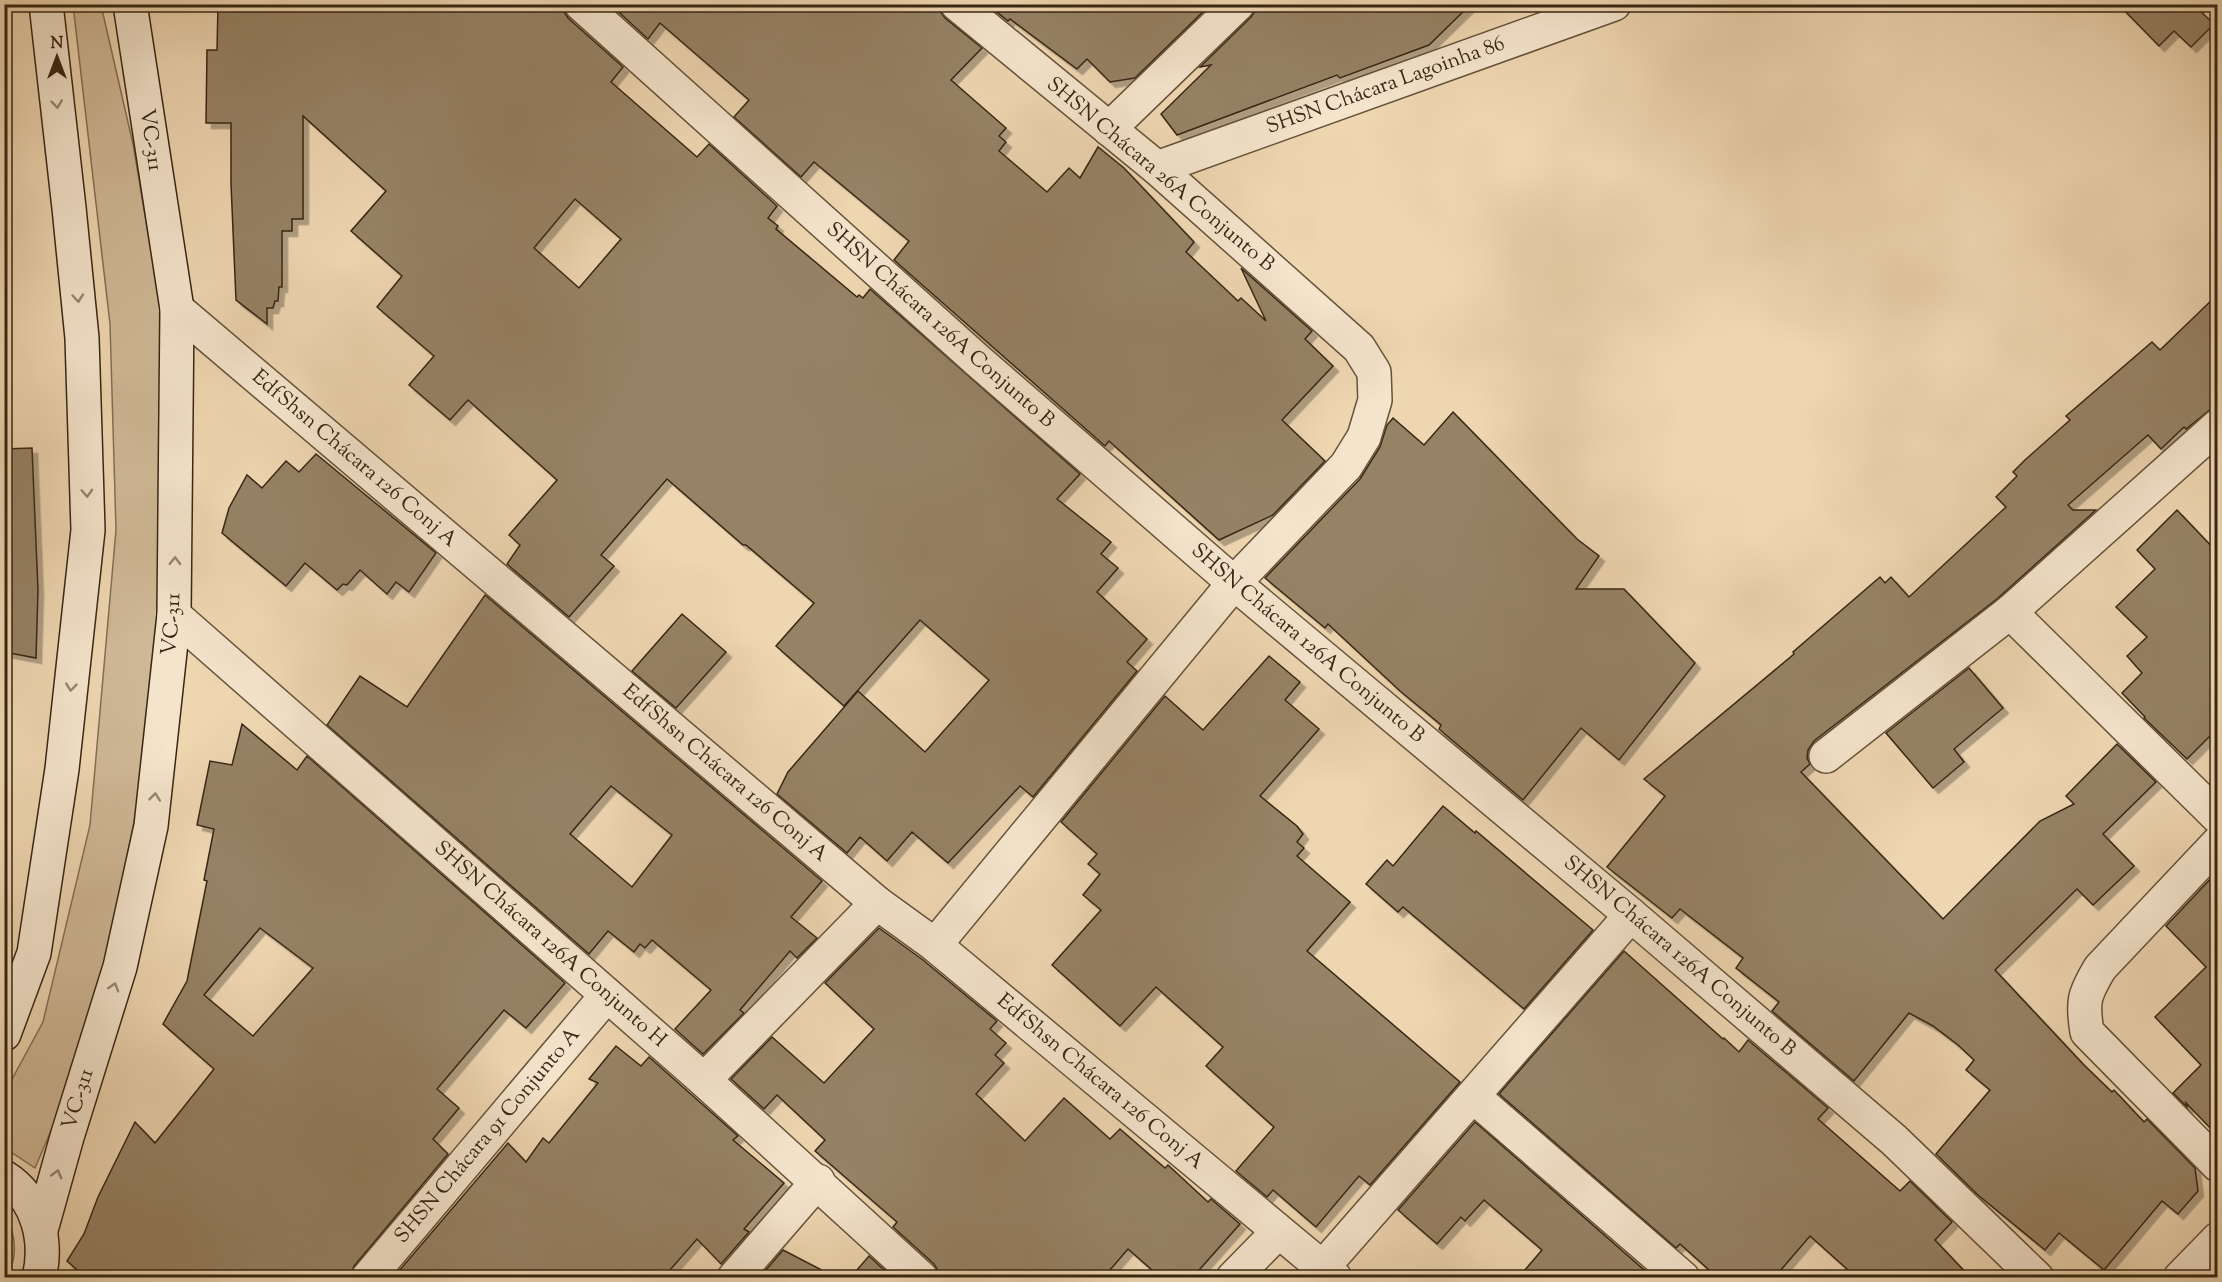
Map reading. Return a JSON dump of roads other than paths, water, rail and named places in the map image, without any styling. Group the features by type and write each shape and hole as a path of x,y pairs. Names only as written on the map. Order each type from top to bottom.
{"street":[{"path":"4,1034 34,953 62,769 88,530 82,338 46,4"},
{"name":"VC-311","path":"41,1230 67,1137 120,967 152,826 174,615 177,309 130,4"},
{"name":"SHSN Chácara 126A Conjunto B","path":"581,4 977,360 1234,583 1631,915 1894,1140 2037,1278"},
{"name":"SHSN Chácara 26A Conjunto B","path":"935,945 1234,583 1346,465 1364,437 1376,400 1374,372 1359,348 1157,168 957,4"},
{"path":"1109,129 1238,4"},
{"name":"SHSN Chácara Lagoinha 86","path":"1157,168 1614,4"},
{"name":"EdfShsn Chácara 126 Conj A","path":"177,309 877,903 935,945 1329,1272"},
{"path":"1826,756 2010,612 2217,426"},
{"path":"2010,612 2217,817"},
{"name":"SHSN Chácara 126A Conjunto H","path":"174,615 818,1181 921,1278"},
{"path":"2217,843 2100,968 2087,990 2083,1008 2087,1032 2217,1165"},
{"path":"704,1080 877,903"},
{"path":"1329,1272 1474,1097 1631,915"},
{"name":"SHSN Chácara 91 Conjunto A","path":"368,1278 607,995"},
{"path":"1474,1097 1683,1278"},
{"path":"4,1177 12,1182 30,1204 41,1230 43,1260 39,1278"},
{"path":"734,1278 818,1181"},
{"path":"1233,1278 1278,1232"},
{"path":"2180,1278 2217,1239"}]}
